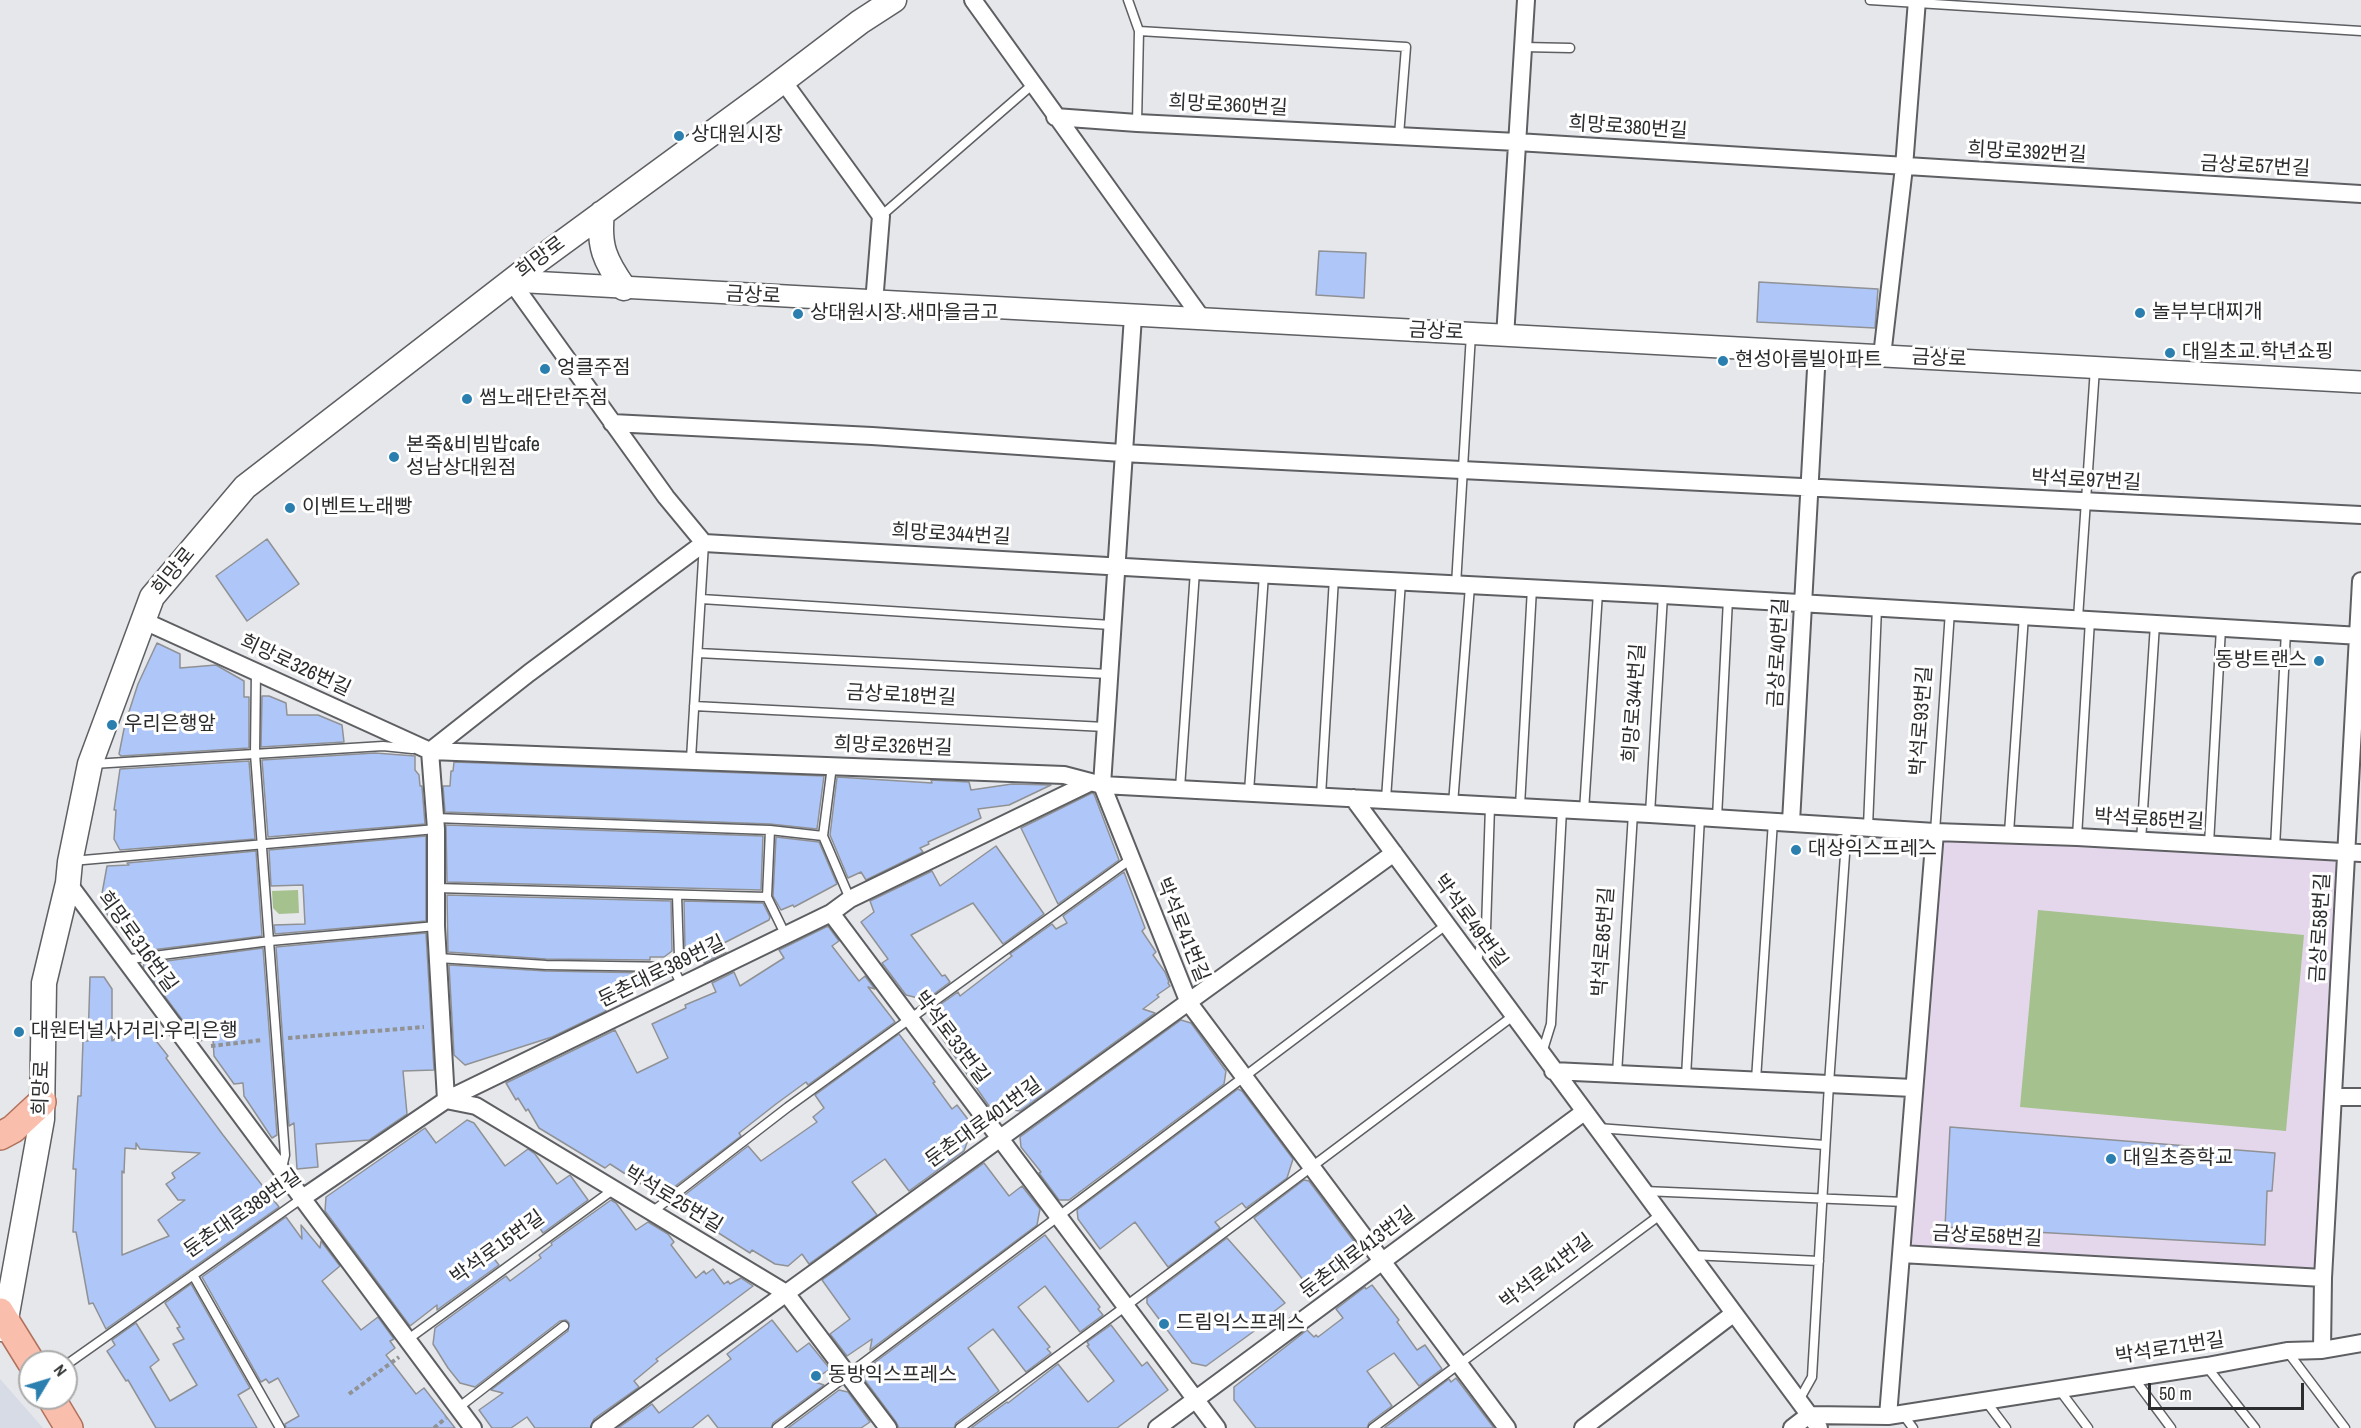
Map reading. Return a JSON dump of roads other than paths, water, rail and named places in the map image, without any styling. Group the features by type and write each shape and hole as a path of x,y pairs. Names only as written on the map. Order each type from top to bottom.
{"main road":[{"name":"희망로","path":"1,1321 42,1119 44,983 90,764 152,597 245,487 511,281 860,22 894,0"},
{"path":"602,213 600,231 607,265 624,288"},
{"path":"0,1136 13,1129 42,1102"},
{"path":"1,1321 22,1350"},
{"path":"58,1410 69,1428"}],"street":[{"path":"972,0 1203,320"},
{"path":"1505,336 1526,0"},
{"path":"1882,356 1904,167 1917,1"},
{"path":"783,81 880,216 874,303"},
{"name":"희망로360번길","path":"1055,117 1399,135"},
{"name":"희망로380번길","path":"1399,135 1736,156"},
{"name":"희망로392번길","path":"1736,156 2147,182"},
{"name":"금상로57번길","path":"2147,182 2361,194"},
{"path":"446,1100 436,926 436,824 430,751 529,673 704,543 666,497 511,281"},
{"name":"금상로","path":"511,281 874,303 1816,351 2361,382"},
{"path":"1096,784 1105,727 1133,316"},
{"name":"금상로40번길","path":"1791,822 1816,351"},
{"path":"612,423 872,436 1122,453 1808,487"},
{"name":"박석로97번길","path":"1808,487 2361,515"},
{"name":"희망로344번길","path":"704,543 1804,603"},
{"name":"금상로58번길","path":"2322,1350 2322,1278 2333,1097 2354,853 2361,581"},
{"path":"1804,603 2359,635"},
{"name":"희망로326번길","path":"142,620 430,751 691,759 1064,775 1096,784 1353,798"},
{"name":"박석로41번길","path":"1096,784 1131,859 1189,1003 1507,1428"},
{"name":"둔촌대로389번길","path":"301,1199 446,1100 786,936 831,913 850,899 1096,784"},
{"name":"박석로85번길","path":"1353,798 1641,813 1935,832 2009,833 2354,853"},
{"name":"박석로49번길","path":"1353,798 1809,1415"},
{"path":"1895,1414 1901,1254 1935,832"},
{"name":"둔촌대로401번길","path":"600,1428 1394,853"},
{"name":"희망로316번길","path":"69,872 123,960 301,1199"},
{"name":"박석로33번길","path":"831,913 1217,1428"},
{"path":"1553,1071 1913,1088"},
{"path":"2333,1097 2361,1097"},
{"name":"박석로25번길","path":"446,1100 476,1106 786,1293 888,1428"},
{"name":"둔촌대로413번길","path":"1156,1428 1584,1112"},
{"path":"301,1199 473,1428"},
{"name":"금상로58번길","path":"1901,1254 2322,1278"},
{"path":"1583,1428 1733,1314"},
{"name":"박석로71번길","path":"1809,1415 1895,1414 2207,1366 2287,1351 2322,1350 2361,1343"},
{"path":"1792,1428 1809,1415"}],"lane":[{"path":"1128,0 1139,31 1137,123"},
{"path":"1870,0 1917,1 2361,31"},
{"path":"1139,31 1406,47 1399,135"},
{"path":"1522,46 1570,48"},
{"path":"880,216 1032,85"},
{"path":"1453,804 1471,334"},
{"path":"2077,837 2087,502 2095,368"},
{"path":"691,759 704,543"},
{"path":"1180,788 1195,571"},
{"path":"1249,792 1264,573"},
{"path":"1321,796 1334,577"},
{"path":"1386,799 1401,581"},
{"path":"1520,806 1532,588"},
{"path":"1584,811 1598,592"},
{"name":"희망로344번길","path":"1641,813 1663,595"},
{"path":"701,599 1111,625"},
{"path":"1717,818 1728,599"},
{"path":"1868,827 1877,607"},
{"name":"박석로93번길","path":"1935,832 1950,611"},
{"path":"2009,833 2024,615"},
{"path":"2141,842 2155,624"},
{"path":"2209,844 2221,628"},
{"path":"2275,848 2286,631"},
{"name":"금상로18번길","path":"698,653 1108,674"},
{"path":"256,671 255,754 285,1155 281,1172"},
{"name":"금상로18번길","path":"694,706 1105,727"},
{"path":"90,764 383,746 430,751"},
{"path":"832,765 823,836 850,899"},
{"path":"1475,965 1486,929 1490,806"},
{"path":"1541,1054 1551,1024 1562,809"},
{"name":"박석로85번길","path":"1617,1074 1641,813"},
{"path":"1686,1077 1700,817"},
{"path":"1756,1080 1773,821"},
{"path":"69,872 436,824 770,830 823,836"},
{"path":"1809,1415 1847,826"},
{"path":"770,830 767,897 786,936"},
{"path":"652,1212 788,1107 1131,859"},
{"path":"436,892 767,897"},
{"path":"673,967 679,957 677,895"},
{"path":"777,1428 1446,925"},
{"path":"123,960 270,941 436,926"},
{"path":"438,958 546,965 673,967"},
{"path":"673,967 682,986"},
{"path":"960,1428 1513,1016"},
{"path":"1596,1127 1825,1145"},
{"name":"박석로15번길","path":"409,1344 614,1189"},
{"path":"1643,1191 1905,1202"},
{"name":"둔촌대로389번길","path":"78,1356 301,1199"},
{"name":"박석로41번길","path":"1459,1364 1660,1215"},
{"path":"1690,1255 1819,1261"},
{"path":"193,1275 280,1428"},
{"path":"458,1408 564,1326"},
{"path":"2287,1351 2345,1428"},
{"path":"1373,1428 1459,1364"},
{"path":"2207,1366 2255,1428"},
{"path":"2132,1377 2171,1428"},
{"path":"2058,1388 2088,1428"},
{"path":"1985,1399 2006,1428"},
{"path":"1895,1414 1913,1428"}],"place":[{"name":"상대원시장","path":"679,136"},
{"name":"놀부부대찌개","path":"2140,313"},
{"name":"상대원시장.새마을금고","path":"798,314"},
{"name":"대일초교.학년쇼핑","path":"2170,353"},
{"name":"현성아름빌아파트","path":"1723,361"},
{"name":"엉클주점","path":"545,369"},
{"name":"썸노래단란주점","path":"467,399"},
{"name":"본죽&비빔밥cafe 성남상대원점","path":"394,457"},
{"name":"이벤트노래빵","path":"290,508"},
{"name":"동방트랜스","path":"2319,661"},
{"name":"우리은행앞","path":"112,725"},
{"name":"대상익스프레스","path":"1796,850"},
{"name":"대원터널사거리.우리은행","path":"19,1032"},
{"name":"대일초증학교","path":"2111,1159"},
{"name":"드림익스프레스","path":"1164,1324"},
{"name":"동방익스프레스","path":"816,1376"}]}
